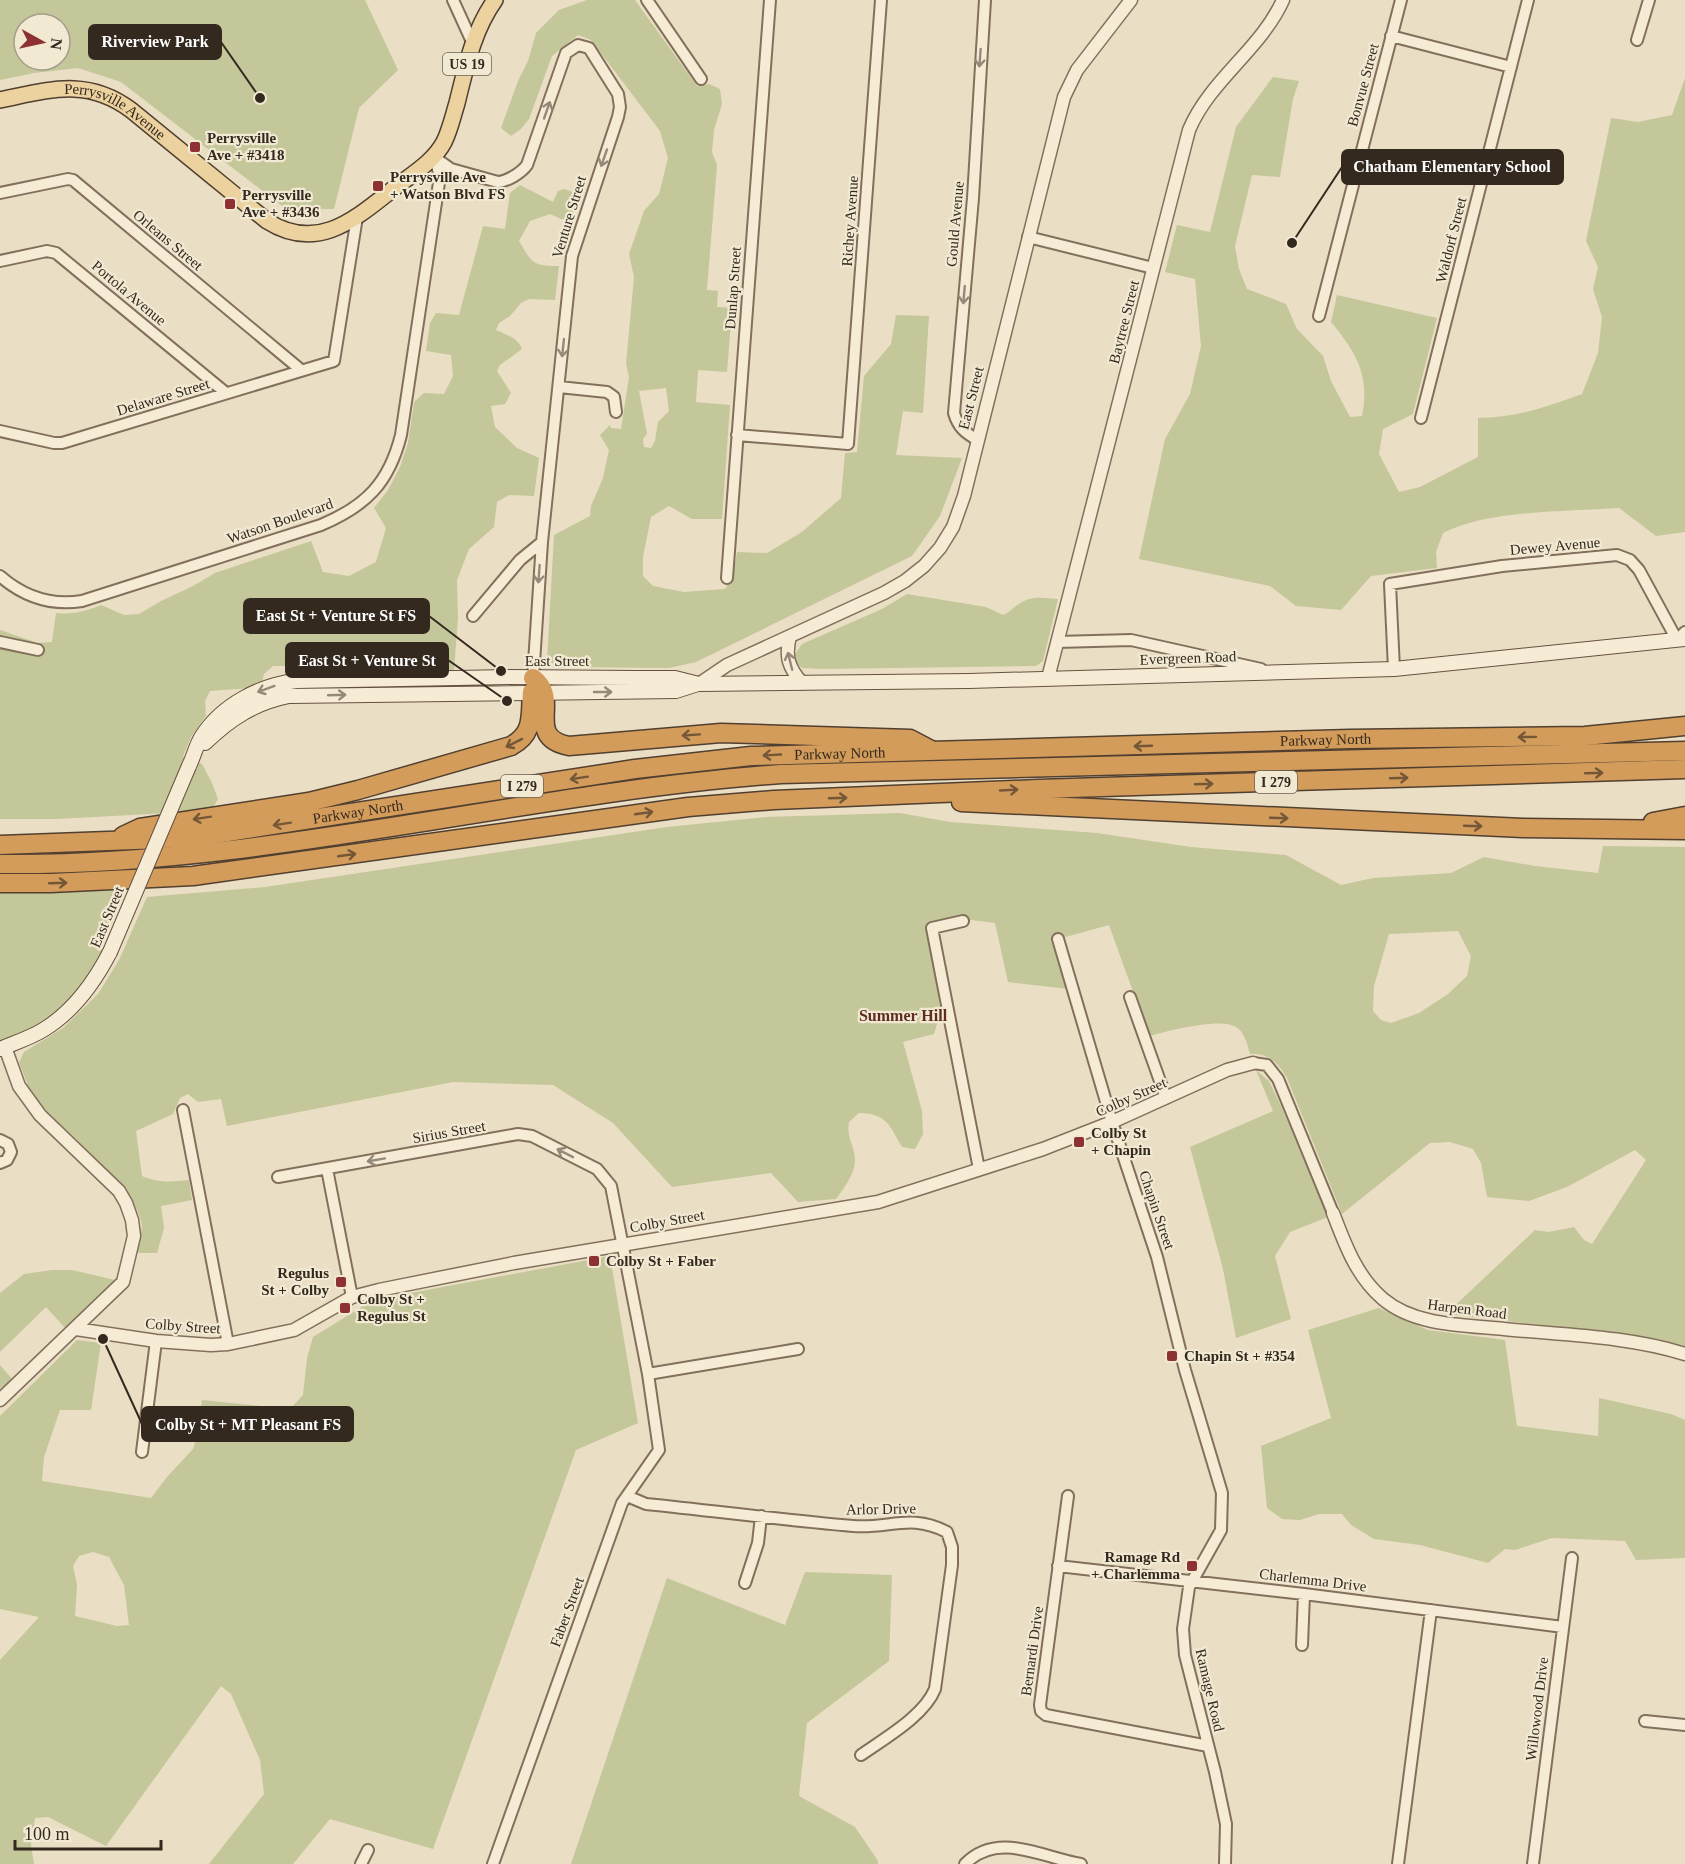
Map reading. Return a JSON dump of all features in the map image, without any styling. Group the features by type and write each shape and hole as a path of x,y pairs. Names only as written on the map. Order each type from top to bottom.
{"highway":[{"path":"537,688 546,730 555,741 568,746 721,733 910,739 936,752"},
{"path":"110,841 140,828 309,802 511,746 527,733 537,688"},
{"path":"1585,736 1628,722 1685,714"},
{"name":"Parkway North","path":"0,845 189,838 698,761 807,753 936,752 1350,739 1585,736 1685,726"},
{"path":"1558,753 1617,750 1685,740"},
{"path":"0,864 99,863 222,852 679,784 781,774 1685,751"},
{"name":"I 279","path":"0,883 51,883 193,876 687,807 774,800 1050,788 1685,769"},
{"path":"867,797 1523,828 1685,830"},
{"path":"1592,828 1685,816"}],"main road":[{"name":"Perrysville Avenue","path":"0,100 59,89 80,88 114,99 131,110 260,217 294,233 316,233 338,228 357,217 434,157 448,132 473,44 495,0"},
{"name":"Evergreen Road","path":"699,684 1394,669 1682,637"},
{"name":"East Street","path":"2,1048 43,1030 70,1010 98,975 110,952 191,761 219,730 238,715 266,702 289,696 537,688 676,691 699,684"}],"street":[{"path":"453,0 473,44"},
{"path":"647,0 701,79"},
{"name":"Dunlap Street","path":"727,578 770,0"},
{"name":"Richey Avenue","path":"737,435 848,444 881,0"},
{"name":"Gould Avenue","path":"978,440 962,430 954,413 973,198 985,0"},
{"name":"East Street","path":"699,684 727,665 896,587 924,566 940,548 953,527 964,496 1060,106 1077,70 1131,0"},
{"name":"Baytree Street","path":"1048,678 1186,138 1206,99 1274,17 1283,0"},
{"name":"Bonvue Street","path":"1318,316 1401,0"},
{"name":"Waldorf Street","path":"1421,418 1528,0"},
{"path":"1637,40 1649,0"},
{"path":"1391,36 1511,68"},
{"name":"Venture Street","path":"434,157 448,168 498,182 505,181 523,170 527,165 566,53 578,45 589,48 618,94 620,107 618,117 572,256 542,542 537,688"},
{"name":"Watson Boulevard","path":"0,576 25,594 41,600 56,603 82,601 321,525 344,515 366,500 389,470 401,435 440,177 434,157"},
{"name":"Orleans Street","path":"0,193 68,179 73,180 302,370"},
{"name":"Delaware Street","path":"0,431 62,443 334,361 357,217"},
{"path":"1028,237 1153,268"},
{"name":"Portola Avenue","path":"0,261 47,251 56,253 226,393"},
{"path":"559,387 607,392 614,397 616,412"},
{"path":"473,616 520,560 542,542"},
{"name":"Dewey Avenue","path":"1394,669 1390,584 1502,566 1621,556 1630,560 1639,570 1682,637"},
{"path":"790,636 787,652 788,664 802,683"},
{"path":"1057,642 1131,640 1273,672"},
{"path":"0,642 38,650"},
{"path":"963,921 932,927 979,1169"},
{"name":"Chapin Street","path":"1058,939 1112,1122 1157,1257 1185,1370 1222,1493"},
{"path":"1130,997 1166,1098"},
{"path":"0,1400 123,1282 134,1236 132,1220 119,1191 40,1115 19,1086 2,1048"},
{"name":"Colby Street","path":"76,1329 156,1341 228,1344 294,1330 352,1298 379,1290 514,1263 878,1202 1042,1149 1112,1122 1227,1070 1252,1063"},
{"name":"Harpen Road","path":"1252,1063 1268,1065 1278,1079 1349,1255 1363,1277 1382,1298 1416,1318 1468,1326 1640,1343 1685,1354"},
{"path":"183,1110 228,1344"},
{"name":"Sirius Street","path":"278,1177 519,1134 532,1136 597,1170 611,1186 623,1244"},
{"path":"0,1140 8,1144 11,1152 7,1160 0,1163"},
{"path":"327,1169 352,1298"},
{"name":"Faber Street","path":"493,1864 622,1503 659,1450 648,1374 623,1244"},
{"path":"142,1452 156,1341"},
{"path":"648,1374 798,1349"},
{"name":"Ramage Road","path":"1222,1493 1221,1530 1191,1581 1184,1629 1185,1654 1226,1824 1225,1864"},
{"name":"Arlor Drive","path":"627,1496 646,1504 861,1526 900,1521 915,1522 934,1526 947,1532 953,1556 935,1689 930,1701 920,1711 861,1755"},
{"name":"Bernardi Drive","path":"1068,1496 1040,1705 1043,1713 1208,1746"},
{"path":"745,1583 753,1563 761,1516"},
{"name":"Willowood Drive","path":"1533,1864 1572,1558"},
{"name":"Charlemma Drive","path":"1058,1566 1563,1627"},
{"path":"1302,1645 1304,1594"},
{"path":"1398,1864 1431,1610"},
{"path":"1645,1721 1685,1725"},
{"path":"965,1864 982,1851 1005,1846 1081,1864"},
{"path":"362,1864 368,1850"}],"green space":[{"path":"0,0 365,0 398,70 359,108 334,209 286,209 121,82 78,68 72,69 72,12 12,12 12,72 43,72 0,80"},
{"path":"587,0 635,0 697,86 709,84 720,89 722,104 714,130 712,152 717,165 707,290 718,291 717,307 732,308 727,372 698,370 696,402 730,405 722,519 692,519 669,506 651,517 643,557 643,576 653,586 684,592 725,589 733,576 737,552 767,553 802,532 841,498 845,453 857,452 864,376 891,344 896,315 929,316 923,413 903,411 896,455 962,458 940,516 912,556 696,662 669,668 561,667 547,661 554,535 590,516 591,506 603,478 609,450 600,435 610,425 611,428 621,429 629,377 626,364 634,277 629,254 644,211 659,194 668,158 660,131 591,40 578,35 552,56 529,119 521,129 511,136 501,128 528,61 536,33 559,10","holes":["666,388 669,411 658,422 655,441 651,448 644,447 643,439 647,434 639,391"]},
{"path":"1273,77 1299,81 1293,99 1280,177 1252,175 1235,246 1239,269 1247,289 1286,304 1297,329 1323,356 1331,381 1350,417 1362,416 1363,377 1348,344 1331,322 1337,295 1437,318 1413,414 1383,429 1379,454 1399,492 1420,487 1478,457 1478,418 1518,414 1582,394 1598,353 1602,317 1593,289 1598,267 1586,241 1611,118 1638,122 1672,115 1685,78 1685,532 1656,536 1619,508 1529,513 1483,520 1443,533 1436,552 1437,568 1371,576 1341,610 1296,606 1270,586 1139,559 1165,439 1190,394 1201,346 1195,279 1165,272 1177,225 1210,232 1236,127"},
{"path":"520,185 553,202 558,191 564,189 576,193 577,201 571,219 561,219 550,214 530,221 519,241 534,262 559,266 555,300 529,299 521,303 510,316 499,323 496,330 515,339 522,349 500,365 497,371 511,393 505,404 491,406 495,427 517,448 539,458 534,496 509,495 497,502 494,527 469,549 457,580 458,618 454,671 324,673 297,666 273,666 264,674 262,683 251,688 210,691 205,701 206,716 191,737 183,756 202,764 212,783 218,799 207,811 56,819 0,819 0,630 38,643 52,642 56,613 79,612 101,605 124,615 139,614 215,573 311,541 323,572 349,576 376,562 386,528 374,508 388,490 400,467 408,443 414,402 424,393 444,394 453,376 451,355 426,351 430,323 436,313 459,315 483,226 505,229 510,193"},
{"path":"907,594 986,607 1003,615 1028,599 1058,599 1043,661 1036,666 821,669 802,668 796,662 795,654 802,644 882,609"},
{"path":"900,813 950,822 1097,833 1191,847 1286,855 1341,885 1373,878 1451,873 1484,857 1535,866 1598,873 1603,846 1685,847 1685,1348 1638,1336 1446,1314 1535,1230 1549,1232 1574,1227 1584,1240 1592,1244 1646,1160 1635,1150 1567,1187 1529,1201 1487,1197 1481,1163 1473,1149 1450,1142 1430,1143 1342,1214 1287,1078 1280,1067 1267,1057 1250,1054 1241,1031 1226,1024 1192,1026 1149,1036 1109,925 1051,941 1068,989 1008,982 995,923 964,919 928,933 942,1020 938,1021 934,1034 903,1042 922,1111 923,1134 915,1149 902,1147 887,1122 882,1118 859,1113 849,1122 848,1128 855,1155 855,1165 836,1199 798,1202 771,1173 672,1187 613,1123 553,1085 453,1082 227,1126 221,1099 198,1102 188,1094 180,1098 173,1114 136,1131 142,1176 165,1181 189,1180 192,1200 161,1206 164,1228 157,1253 137,1253 142,1225 128,1195 98,1160 37,1101 30,1091 19,1062 24,1052 63,1028 98,994 119,960 147,897 265,887 667,827 766,817","holes":["1458,931 1471,956 1467,976 1448,994 1419,1013 1391,1023 1381,1020 1373,1011 1374,986 1389,934"]},
{"path":"126,880 99,948 110,952 70,1010 0,1049 0,883"},
{"path":"1256,1070 1269,1081 1328,1217 1290,1232 1275,1256 1291,1319 1236,1338 1223,1269 1190,1147 1273,1111"},
{"path":"610,1256 638,1423 576,1450 433,1849 330,1819 293,1864 209,1864 264,1794 260,1760 231,1694 221,1686 106,1846 48,1817 35,1818 31,1845 34,1864 0,1864 0,1660 39,1617 0,1609 0,1416 77,1340 101,1343 91,1410 60,1410 44,1457 42,1481 151,1498 193,1449 198,1434 202,1400 290,1409 303,1395 307,1358 313,1337 373,1300","holes":["93,1552 109,1557 124,1585 129,1625 117,1626 75,1616 77,1585 73,1566 79,1556"]},
{"path":"72,1270 115,1280 65,1328 46,1307 0,1352 0,1293 24,1274"},
{"path":"1379,1308 1428,1330 1505,1340 1517,1426 1598,1436 1599,1398 1671,1414 1685,1420 1685,1558 1636,1560 1625,1541 1552,1538 1515,1550 1505,1549 1488,1563 1420,1545 1374,1539 1351,1525 1342,1514 1319,1514 1300,1520 1282,1519 1267,1508 1261,1446 1331,1418 1308,1330"},
{"path":"0,1365 12,1379 0,1389"},
{"path":"805,1572 892,1575 889,1661 807,1723 799,1796 855,1827 878,1864 571,1864 667,1578 785,1625"}],"place":[{"name":"Riverview Park","path":"260,98"},
{"name":"Perrysville Ave + #3418","path":"195,147"},
{"name":"Perrysville Ave + Watson Blvd FS","path":"378,186"},
{"name":"Perrysville Ave + #3436","path":"230,204"},
{"name":"Chatham Elementary School","path":"1292,243"},
{"name":"East St + Venture St FS","path":"501,671"},
{"name":"East St + Venture St","path":"507,701"},
{"name":"Colby St + Chapin","path":"1079,1142"},
{"name":"Colby St + Faber","path":"594,1261"},
{"name":"Regulus St + Colby","path":"341,1282"},
{"name":"Colby St + Regulus St","path":"345,1308"},
{"name":"Colby St + MT Pleasant FS","path":"103,1339"},
{"name":"Chapin St + #354","path":"1172,1356"},
{"name":"Ramage Rd + Charlemma","path":"1192,1566"}],"district":[{"name":"Summer Hill","path":"903,1015"}]}
